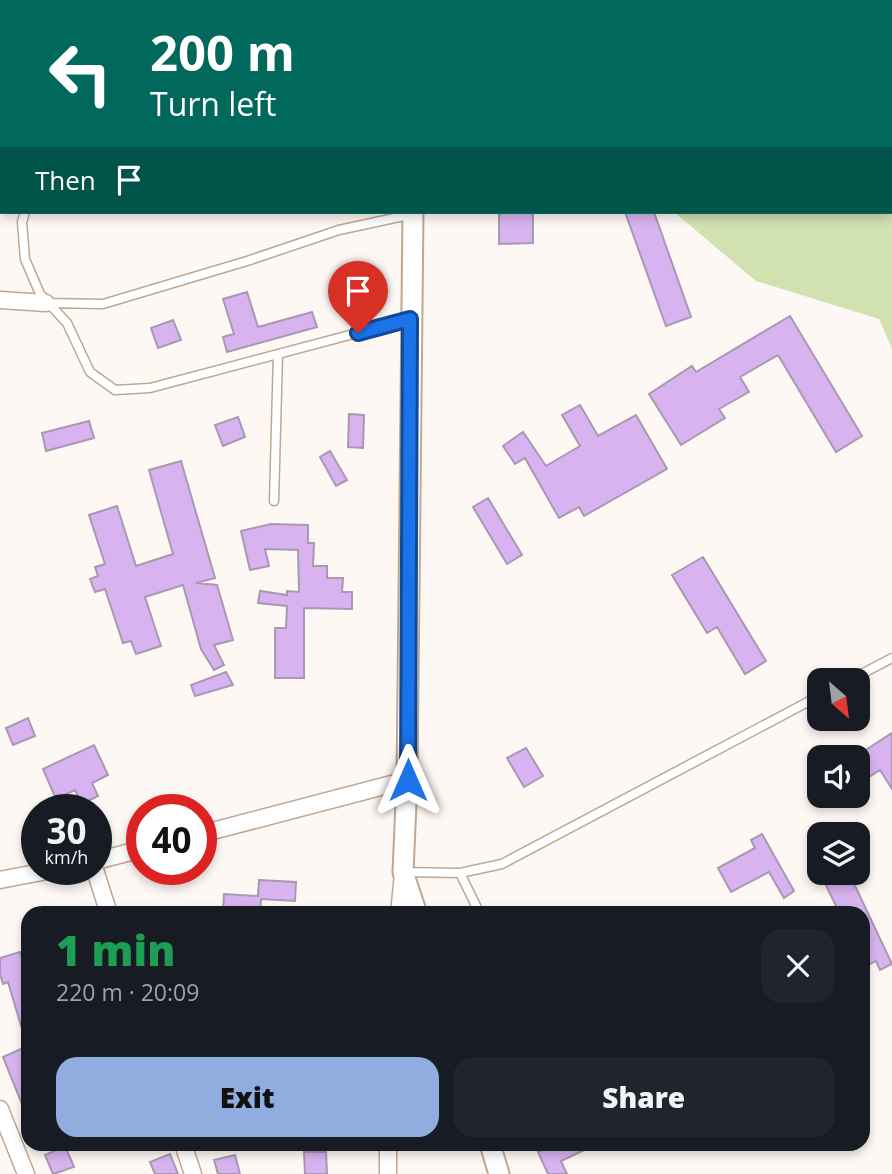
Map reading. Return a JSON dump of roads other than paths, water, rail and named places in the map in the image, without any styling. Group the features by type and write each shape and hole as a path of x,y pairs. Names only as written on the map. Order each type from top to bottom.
{"street":[{"path":"400,906 408,780 413,214"},
{"path":"0,300 46,303"},
{"path":"217,830 408,780"},
{"path":"403,872 414,906"},
{"path":"0,880 21,876"},
{"path":"100,885 106,906"},
{"path":"0,1109 26,1174"},
{"path":"185,1151 192,1174"},
{"path":"388,1151 388,1174"},
{"path":"492,1151 499,1174"}],"lane":[{"path":"24,214 22,222 25,259 46,303 67,323 90,372 115,390 150,388 410,319"},
{"path":"46,303 103,304 247,261 339,229 408,214"},
{"path":"274,501 278,354"},
{"path":"870,669 892,657"},
{"path":"403,872 460,873 502,864 807,702"},
{"path":"460,873 476,906"}]}
